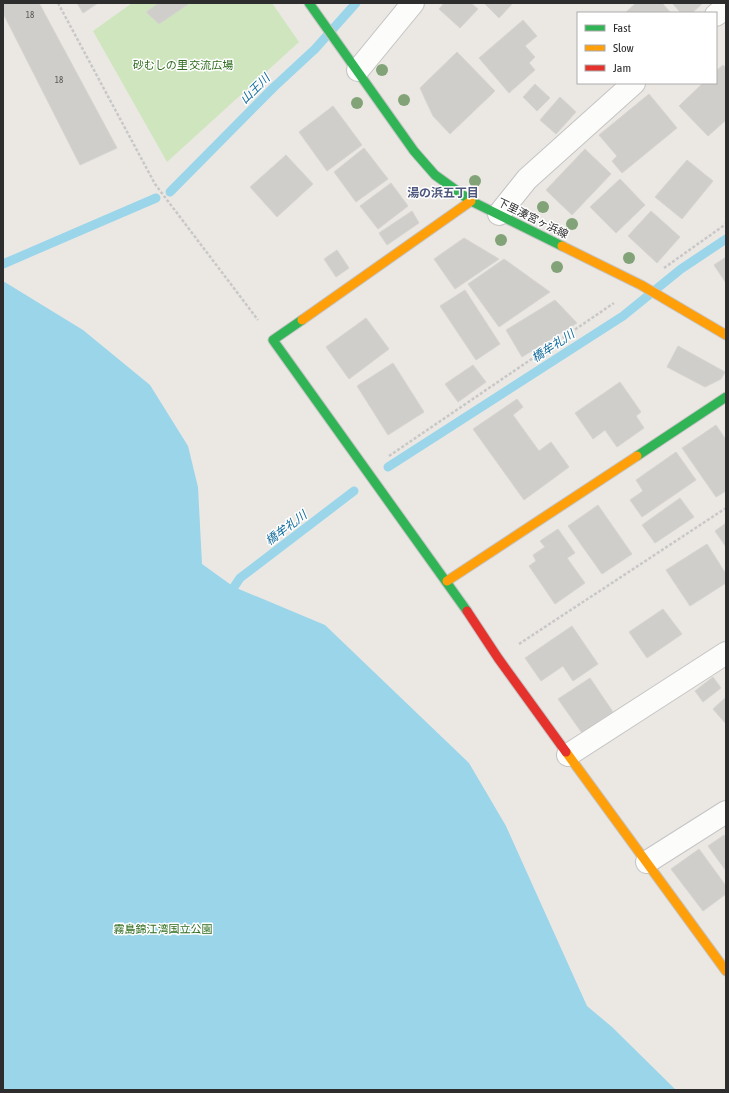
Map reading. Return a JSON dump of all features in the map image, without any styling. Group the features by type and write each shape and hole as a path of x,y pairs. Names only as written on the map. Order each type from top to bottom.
{"street":[{"name":"下里湊宮ヶ浜線","path":"309,3 414,151 435,175 471,201 642,286 726,335"},
{"path":"354,66 413,3"},
{"path":"717,14 726,7"},
{"path":"499,214 527,179 633,84"},
{"path":"471,201 273,340 447,581 498,658 726,971"},
{"path":"447,581 726,397"},
{"path":"568,755 726,654"},
{"path":"647,862 726,812"}],"path":[{"path":"58,3 155,184 273,340"},
{"path":"368,470 525,362 642,286 726,224"},
{"path":"498,658 726,508"}],"green space":[{"name":"砂むしの里 交流広場","path":"132,3 272,3 299,42 167,162 93,31"}],"water":[{"path":"3,281 83,330 150,385 188,446 198,487 202,564 234,587 325,625 469,763 506,826 587,1006 612,1027 676,1090 3,1090"}],"building":[{"path":"3,3 39,3 117,148 80,165 3,13"},
{"path":"77,3 98,3 83,13"},
{"path":"159,3 190,3 159,24 146,12"},
{"path":"444,3 471,3 478,9 460,28 439,9"},
{"path":"484,3 513,3 499,18"},
{"path":"636,3 662,3 670,12 626,12"},
{"path":"672,3 703,3 693,12 680,12"},
{"path":"523,20 537,36 525,46 535,57 529,63 535,70 509,93 479,58"},
{"path":"457,52 495,91 450,134 433,116 420,88"},
{"path":"723,65 726,68 726,120 708,136 679,106 702,84 717,84 717,70"},
{"path":"535,84 550,98 537,111 523,97"},
{"path":"649,94 677,128 622,173 612,161 617,156 599,135"},
{"path":"560,97 576,112 556,134 540,120"},
{"path":"333,106 362,145 327,171 299,132"},
{"path":"364,148 388,179 356,202 334,172"},
{"path":"585,149 611,174 572,215 546,190"},
{"path":"286,155 313,184 277,217 250,187"},
{"path":"687,160 713,181 682,219 655,197"},
{"path":"620,179 645,205 616,233 590,207"},
{"path":"391,183 408,206 378,229 360,206"},
{"path":"412,211 419,223 387,245 379,233"},
{"path":"651,211 680,237 657,263 628,236"},
{"path":"464,238 499,259 455,289 434,259"},
{"path":"337,250 349,268 336,277 324,259"},
{"path":"726,257 726,283 714,265"},
{"path":"504,259 550,292 499,327 468,284"},
{"path":"465,290 500,344 476,360 440,306"},
{"path":"555,300 577,323 522,357 506,330"},
{"path":"366,318 389,349 349,379 326,347"},
{"path":"678,346 725,372 721,379 705,387 667,367"},
{"path":"393,363 424,412 388,435 357,386"},
{"path":"473,365 486,382 458,402 445,384"},
{"path":"620,382 641,412 636,416 644,428 617,447 605,430 593,439 575,413"},
{"path":"517,399 523,407 513,415 539,451 551,442 569,467 524,500 473,429"},
{"path":"716,425 726,440 726,491 716,497 682,448"},
{"path":"676,452 696,480 642,517 630,500 643,491 636,480"},
{"path":"680,498 694,517 655,543 642,525"},
{"path":"598,505 632,554 602,574 568,526"},
{"path":"726,523 726,547 715,531"},
{"path":"558,529 575,553 567,558 585,583 555,604 529,566 536,561 533,555 545,547 540,541"},
{"path":"707,544 726,574 726,583 690,606 666,570"},
{"path":"663,609 682,634 647,658 629,632"},
{"path":"572,626 598,664 573,681 563,666 541,681 525,658"},
{"path":"713,677 721,688 703,702 695,691"},
{"path":"590,678 613,712 582,733 558,699"},
{"path":"726,697 726,724 713,709"},
{"path":"724,835 726,838 726,871 708,846"},
{"path":"699,849 726,886 726,894 703,911 671,869"}],"waterway":[{"name":"山王川","path":"170,192 274,87 315,49 356,3"},
{"name":"山王川","path":"3,264 156,198"},
{"name":"橋牟礼川","path":"388,467 623,316 681,269 726,239"},
{"name":"橋牟礼川","path":"234,587 240,578 354,491"}],"traffic: fast":[{"path":"309,3 414,151 435,175 471,201 562,246"},
{"path":"302,320 273,340 467,611"},
{"path":"637,456 726,397"}],"traffic: slow":[{"path":"302,320 471,201"},
{"path":"562,246 641,285 726,335"},
{"path":"447,581 637,456"},
{"path":"566,752 726,971"}],"traffic: jam":[{"path":"467,611 498,658 566,752"}],"district":[{"name":"湯の浜五丁目","path":"443,193"}],"park label":[{"name":"霧島錦江湾国立公園","path":"163,929"}]}
